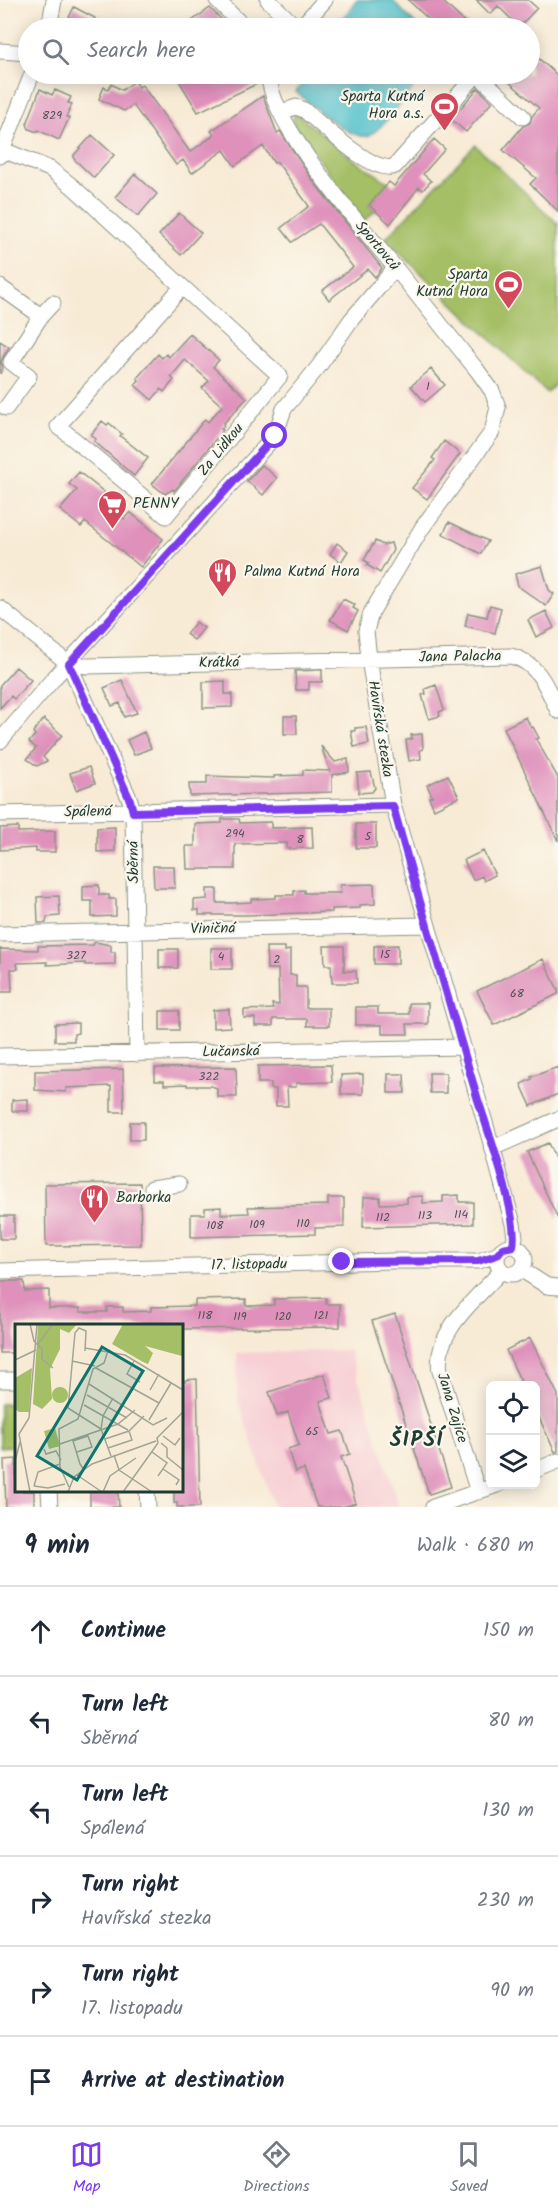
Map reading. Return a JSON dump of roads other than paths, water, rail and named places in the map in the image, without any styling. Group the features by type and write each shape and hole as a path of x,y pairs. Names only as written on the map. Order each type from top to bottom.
{"street":[{"path":"51,18 54,0"},
{"path":"217,0 235,18"},
{"path":"268,0 288,18"},
{"path":"308,18 325,0"},
{"path":"0,51 18,52"},
{"path":"1,153 28,84"},
{"name":"Sportovců","path":"271,84 289,131 348,212 477,370 492,391 498,407"},
{"path":"281,112 296,107 304,110 354,152 383,167 390,168 396,166 468,84"},
{"path":"488,84 523,117"},
{"name":"Za Lidkou","path":"1,153 50,169 65,181 182,287 280,376 166,516 53,431 182,287"},
{"path":"0,741 54,678 275,436 284,409 319,366 351,320 395,268"},
{"path":"0,287 41,316"},
{"path":"6,408 29,376 11,362 41,316 53,303"},
{"name":"Havířská stezka","path":"498,407 492,432 422,528 371,613 366,631 393,806 493,1148 513,1224 515,1237 513,1246 521,1249 525,1257 522,1270"},
{"name":"Sběrná","path":"0,608 69,664 130,800 133,812 137,1054"},
{"name":"Jana Palacha","path":"369,658 511,656 521,658 529,663 542,678 558,711"},
{"name":"Krátká","path":"69,664 88,666 369,658"},
{"name":"Spálená","path":"0,814 393,806"},
{"name":"Viničná","path":"0,934 426,924"},
{"name":"Lučanská","path":"0,1056 462,1047"},
{"path":"493,1148 558,1119"},
{"path":"152,1188 179,1184"},
{"path":"513,1246 503,1248 497,1255 497,1264 501,1271 509,1274 522,1270 546,1286 558,1287"},
{"name":"17. listopadu","path":"0,1271 478,1261 497,1255"},
{"name":"Jana Zajíce","path":"478,1492 440,1371 440,1353 445,1337 456,1320 501,1271"},
{"path":"540,1468 558,1461"},
{"path":"433,1507 487,1489"},
{"path":"49,1492 50,1507"},
{"path":"147,1492 148,1507"}],"water":[{"path":"356,0 392,0 409,18 344,18"},
{"path":"302,84 416,84 380,127 367,136 360,136 340,127 296,92"}],"place":[{"name":"Sparta Kutná Hora a.s.","path":"445,132"},
{"name":"Sparta Kutná Hora","path":"509,310"},
{"name":"PENNY","path":"112,530"},
{"name":"Palma Kutná Hora","path":"223,598"},
{"name":"Barborka","path":"95,1224"}],"district":[{"name":"ŠIPŠÍ","path":"417,1440"}]}
